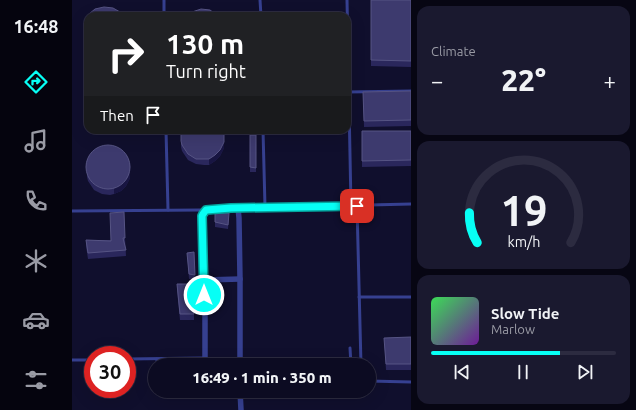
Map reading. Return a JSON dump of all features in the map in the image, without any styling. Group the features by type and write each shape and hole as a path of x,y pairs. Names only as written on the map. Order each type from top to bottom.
{"street":[{"path":"204,358 203,214 206,210 238,208 240,358"},
{"path":"204,280 240,279"},
{"path":"240,398 241,410"}],"lane":[{"path":"164,0 164,12"},
{"path":"260,0 261,12"},
{"path":"347,0 347,12"},
{"path":"351,92 411,91"},
{"path":"166,134 168,210"},
{"path":"263,134 265,207"},
{"path":"349,134 351,206"},
{"path":"238,208 411,204"},
{"path":"357,206 361,358"},
{"path":"72,211 201,210"},
{"path":"359,297 411,297"},
{"path":"350,348 351,358"},
{"path":"136,359 148,359"},
{"path":"72,360 84,360"},
{"path":"376,381 411,382"}],"building":[{"path":"371,0 411,0 411,61 371,60"},
{"path":"104,7 113,8 120,12 91,12 95,9"},
{"path":"201,9 210,10 213,12 192,12"},
{"path":"411,91 411,120 364,121 363,92"},
{"path":"362,131 411,131 411,160 362,161"},
{"path":"181,134 224,134 224,142 220,150 209,159 196,159 188,154 181,141"},
{"path":"250,135 256,135 256,168 250,167"},
{"path":"108,145 120,149 126,155 130,167 126,179 120,185 108,189 96,185 90,179 86,167 90,155 96,149"},
{"path":"124,212 125,238 123,238 126,250 88,253 86,240 111,241 110,213"},
{"path":"215,212 229,213 228,225 215,222"},
{"path":"194,252 195,275 189,274 187,253"},
{"path":"177,284 194,284 194,314 180,314"},
{"path":"411,337 411,364 386,364 384,338"}],"route":[{"path":"204,295 202,216 206,210 231,208 357,206"}]}
